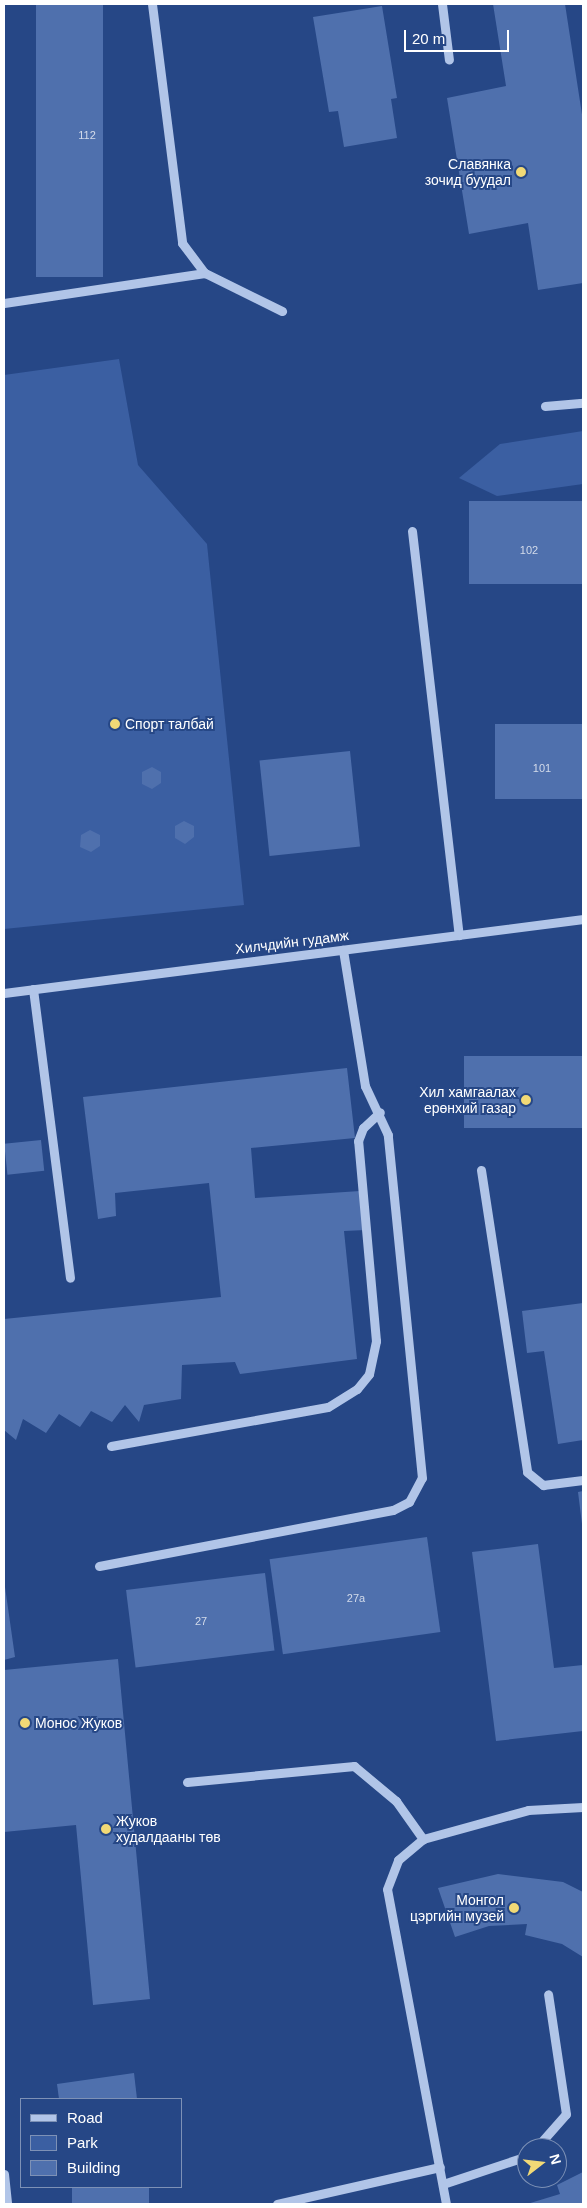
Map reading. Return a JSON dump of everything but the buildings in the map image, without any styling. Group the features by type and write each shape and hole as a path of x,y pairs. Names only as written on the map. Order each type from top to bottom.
{"street":[{"path":"152,4 182,243 205,273 282,311"},
{"path":"442,4 449,60"},
{"path":"4,303 205,273"},
{"path":"545,406 583,403"},
{"path":"412,531 458,935"},
{"name":"Хилчдийн гудамж","path":"4,992 583,919"},
{"path":"99,1566 358,1519 393,1510 417,1491 422,1478 422,1456 388,1135 380,1112 364,1086 343,950"},
{"path":"33,989 70,1278"},
{"path":"111,1446 328,1407 358,1389 369,1374 376,1341 358,1141 363,1128 380,1112"},
{"path":"481,1170 527,1472 543,1485 583,1480"},
{"path":"187,1782 354,1766 396,1801 423,1839"},
{"path":"446,2204 387,1889 398,1860 423,1839 528,1810 583,1807"},
{"path":"545,2138 566,2114 548,1994"},
{"path":"443,2184 517,2159"},
{"path":"277,2204 440,2167"},
{"path":"4,2174 7,2204"}],"green space":[{"name":"Спорт талбай","path":"119,359 138,465 207,544 244,905 4,929 4,375"},
{"path":"583,431 583,484 497,496 459,478 500,444"}],"place":[{"name":"Славянка зочид буудал","path":"521,172"},
{"name":"Спорт талбай","path":"115,724"},
{"name":"Хил хамгаалах ерөнхий газар","path":"526,1100"},
{"name":"Монос Жуков","path":"25,1723"},
{"name":"Жуков худалдааны төв","path":"106,1829"},
{"name":"Монгол цэргийн музей","path":"514,1908"}]}
